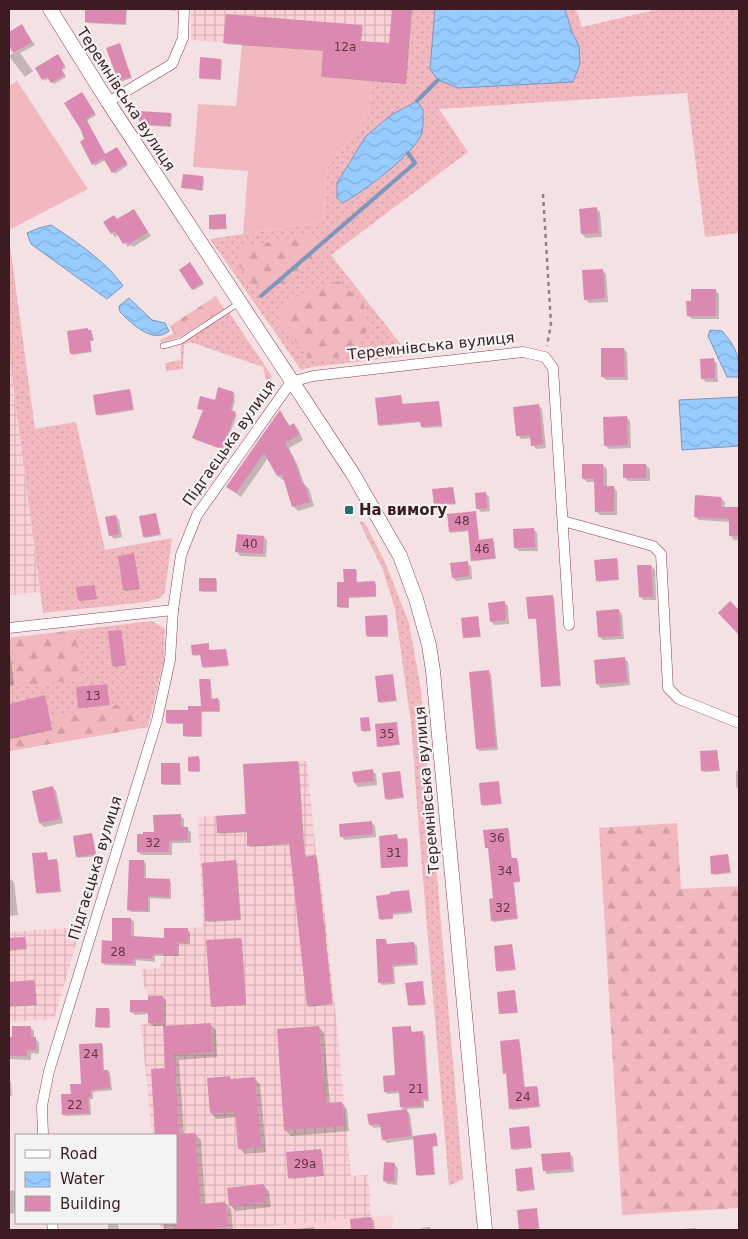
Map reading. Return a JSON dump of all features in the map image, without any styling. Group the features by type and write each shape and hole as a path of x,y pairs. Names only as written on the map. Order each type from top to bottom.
{"street":[{"name":"Теремнівська вулиця","path":"50,9 108,102 353,474 400,556 416,598 429,645 433,671 485,1230"},
{"path":"108,102 172,64 183,38 184,9"},
{"name":"Теремнівська вулиця","path":"291,382 313,376 523,352 545,357"},
{"path":"545,357 553,368 569,625"},
{"name":"Підгаєцька вулиця","path":"43,1134 42,1106 49,1071 157,720 170,660 173,610 181,555 197,515 291,382"},
{"path":"563,521 653,546 661,554 668,688 679,699 739,723"},
{"path":"9,628 173,610"}],"lane":[{"path":"163,346 181,341 239,303"}],"path":[{"path":"543,194 551,324 545,357"}],"shaded area":[{"path":"191,9 411,9 405,83 321,76 322,50 191,40"},
{"path":"9,353 40,592 9,595"},
{"path":"307,761 316,855 321,879 335,1007 351,1176 368,1175 371,1217 226,1230 161,1230 160,1224 178,1224 178,1134 152,1134 141,1025 148,1023 148,996 143,983 142,969 160,968 164,954 188,928 203,927 198,817 245,814 243,764"},
{"path":"81,927 54,1019 9,1022 9,932"},
{"path":"393,1215 392,1230 226,1230 371,1217"}],"green space":[{"path":"411,9 435,9 430,69 580,64 579,46 572,32 565,9 576,9 582,27 659,9 739,9 739,233 705,237 687,93 439,109 468,152 331,255 410,356 312,367 301,370 210,239 323,222 328,166 369,115 372,80 405,82","holes":["421,135 386,173 365,189 343,202"]},
{"path":"242,44 323,50 321,76 372,80 369,115 328,166 323,222 243,234 248,171 193,167 198,104 236,106"},
{"path":"17,81 88,189 9,230 9,86"},
{"path":"310,234 324,251 286,285 252,285 238,264 239,248"},
{"path":"9,238 35,429 76,422 105,550 172,538 165,592 160,598 146,602 43,613 9,353"},
{"path":"339,281 364,304 368,328 358,349 333,358 309,358 277,319 295,296"},
{"path":"216,296 224,309 182,336 161,343 160,340 174,333 170,326"},
{"path":"215,302 218,308 178,333 175,327"},
{"path":"229,312 271,375 271,386 265,396 267,384 263,367 190,342 184,345 183,369 166,371 165,363 181,360 181,343"},
{"path":"359,521 365,523 385,562 409,623 421,690 463,1179 449,1186 411,722 395,609 383,570"},
{"path":"152,621 165,629 164,660 148,727 9,751 9,638"},
{"path":"75,630 81,679 17,687 11,638"},
{"path":"121,704 148,727 9,751 9,740 58,731 55,716"},
{"path":"677,823 681,889 739,886 739,1208 622,1215 599,828"}],"water":[{"path":"435,9 565,9 572,32 579,46 580,64 573,82 458,88 438,80 430,69"},
{"path":"417,101 423,110 423,124 420,137 414,146 385,173 343,203 337,198 337,183 366,136 391,115"},
{"path":"51,225 100,261 117,277 123,286 107,299 31,244 27,233"},
{"path":"129,298 152,320 165,323 169,331 163,335 156,335 149,334 136,327 120,312 119,306"},
{"path":"710,330 722,331 731,342 738,357 739,377 727,377 708,336"},
{"path":"739,397 739,446 682,450 679,400"}],"building":[{"path":"85,9 126,9 125,24 85,22"},
{"path":"392,9 411,9 405,83 321,76 323,50 223,43 226,14 362,25 360,41 389,43"},
{"path":"22,24 32,42 13,53 9,46 9,32"},
{"path":"120,43 131,77 118,81 106,48"},
{"path":"58,54 65,66 61,69 65,75 51,83 47,77 42,80 35,68"},
{"path":"200,57 221,59 220,79 199,78"},
{"path":"82,92 95,113 86,119 105,154 117,147 127,163 112,173 103,158 92,165 80,142 84,139 81,130 64,103"},
{"path":"139,111 171,113 170,126 139,124"},
{"path":"183,174 203,176 202,190 181,188"},
{"path":"597,207 599,233 581,234 579,209"},
{"path":"134,209 148,232 129,244 127,242 123,244 115,231 111,234 103,222 114,215 117,219"},
{"path":"226,214 226,228 209,229 209,215"},
{"path":"190,262 203,282 192,290 179,270"},
{"path":"603,269 605,298 584,300 582,270"},
{"path":"691,289 716,289 716,316 687,316 686,301 691,301"},
{"path":"88,328 88,330 91,330 93,340 90,340 91,351 70,354 67,331"},
{"path":"601,348 624,348 625,377 601,377"},
{"path":"714,358 715,378 701,379 700,359"},
{"path":"218,387 234,392 230,410 236,412 222,449 192,438 203,410 197,409 200,396 215,400"},
{"path":"130,389 133,409 96,415 93,395"},
{"path":"401,395 402,404 439,401 442,425 421,427 420,421 378,425 375,398"},
{"path":"539,404 543,444 531,446 530,435 516,436 513,407"},
{"path":"280,410 289,426 294,423 299,435 285,443 294,460 302,483 304,483 310,502 292,507 282,474 277,476 264,453 236,493 226,487"},
{"path":"627,416 628,445 604,446 603,417"},
{"path":"582,464 603,464 604,486 614,486 614,511 595,512 594,478 582,479"},
{"path":"623,464 646,464 646,478 623,478"},
{"path":"453,487 455,503 434,505 432,489"},
{"path":"486,492 487,508 476,509 475,493"},
{"path":"695,495 721,497 721,507 739,507 739,536 729,536 729,519 694,517"},
{"path":"476,511 479,540 493,538 495,558 471,561 468,530 449,532 447,514"},
{"path":"156,513 160,534 143,537 139,516"},
{"path":"116,515 119,534 109,536 105,517"},
{"path":"534,528 535,547 514,548 513,529"},
{"path":"237,534 264,536 263,554 235,552"},
{"path":"134,553 139,588 123,590 118,556"},
{"path":"617,558 618,579 596,581 594,560"},
{"path":"468,561 469,576 452,578 450,563"},
{"path":"637,565 651,565 653,597 639,597"},
{"path":"343,569 356,569 356,582 375,581 376,596 349,597 348,607 337,607 337,582 344,582"},
{"path":"199,578 216,578 216,591 199,591"},
{"path":"95,585 96,598 78,600 76,587"},
{"path":"553,595 560,685 541,687 536,618 528,619 526,597"},
{"path":"505,601 506,620 490,622 488,603"},
{"path":"730,601 739,610 739,635 718,613"},
{"path":"619,609 621,636 598,637 596,611"},
{"path":"387,615 387,636 366,636 365,616"},
{"path":"478,616 480,636 463,638 461,618"},
{"path":"121,630 125,664 112,666 108,631"},
{"path":"209,643 209,650 226,649 228,665 202,667 200,654 192,655 191,645"},
{"path":"625,657 627,682 596,684 594,660"},
{"path":"489,670 496,747 476,749 469,672"},
{"path":"393,674 396,700 378,702 375,676"},
{"path":"199,679 210,679 211,699 218,698 219,711 201,711 201,736 183,736 183,723 166,723 166,710 188,710 188,706 201,706"},
{"path":"107,684 109,704 78,708 76,687"},
{"path":"45,695 52,729 9,737 9,704"},
{"path":"369,717 370,730 361,731 360,718"},
{"path":"397,722 399,744 377,747 375,724"},
{"path":"717,750 719,770 701,771 700,751"},
{"path":"199,756 199,771 188,771 188,757"},
{"path":"298,761 304,857 316,855 332,1003 307,1006 289,843 247,846 247,831 217,833 216,816 246,814 243,764"},
{"path":"161,763 180,763 180,784 161,784"},
{"path":"373,769 374,781 354,783 352,772"},
{"path":"400,771 403,797 385,799 382,773"},
{"path":"499,781 501,803 481,805 479,783"},
{"path":"53,786 60,819 39,823 32,791"},
{"path":"181,814 181,827 188,827 188,840 169,841 169,852 137,852 137,834 154,832 153,815"},
{"path":"372,821 373,834 340,837 339,824"},
{"path":"508,828 511,858 517,858 520,881 513,882 517,918 491,921 489,899 493,898 488,848 485,848 483,830"},
{"path":"92,833 96,854 76,857 73,836"},
{"path":"397,834 398,839 407,838 407,866 381,868 379,836"},
{"path":"47,852 48,860 57,859 60,891 36,893 32,853"},
{"path":"728,854 730,872 711,874 710,856"},
{"path":"129,860 144,860 144,878 170,879 169,897 148,896 148,911 127,910"},
{"path":"236,860 240,919 205,921 202,863"},
{"path":"409,890 412,911 392,913 393,918 379,919 376,896"},
{"path":"112,918 131,918 131,936 164,938 164,928 188,928 188,942 177,942 177,954 153,954 152,959 134,958 133,964 101,963 102,940 112,941"},
{"path":"25,937 26,948 9,949 9,938"},
{"path":"241,938 246,1004 211,1007 206,940"},
{"path":"376,939 386,939 386,944 414,942 416,963 392,965 393,982 378,983"},
{"path":"512,944 515,969 496,971 494,946"},
{"path":"34,980 36,1004 9,1006 9,982"},
{"path":"423,981 425,1004 408,1005 405,983"},
{"path":"515,990 517,1012 499,1014 497,992"},
{"path":"148,996 163,996 163,1023 148,1023 148,1012 130,1012 130,1000 148,1000"},
{"path":"96,1008 109,1008 109,1027 95,1027"},
{"path":"211,1023 212,1052 174,1054 179,1134 195,1133 200,1204 225,1202 228,1227 176,1230 176,1224 178,1224 178,1134 155,1134 151,1069 165,1068 163,1026"},
{"path":"12,1026 31,1026 31,1037 36,1037 36,1050 27,1050 27,1056 9,1056 9,1037 12,1037"},
{"path":"319,1026 325,1103 342,1102 344,1126 284,1130 277,1029"},
{"path":"411,1026 411,1032 423,1031 428,1099 422,1099 422,1106 400,1107 399,1091 384,1092 383,1076 395,1075 392,1027"},
{"path":"519,1039 524,1087 537,1086 539,1106 509,1109 506,1073 503,1074 500,1041"},
{"path":"102,1043 103,1070 108,1070 110,1088 91,1090 91,1097 88,1097 89,1113 62,1115 61,1094 71,1094 70,1084 81,1084 79,1044"},
{"path":"230,1076 230,1079 255,1077 261,1147 238,1149 235,1112 210,1113 207,1078"},
{"path":"407,1109 411,1136 382,1140 380,1124 369,1125 367,1114"},
{"path":"529,1126 531,1147 511,1149 509,1128"},
{"path":"436,1133 437,1145 432,1146 434,1174 416,1175 413,1136"},
{"path":"321,1149 323,1175 288,1178 286,1152"},
{"path":"570,1152 571,1169 543,1171 541,1154"},
{"path":"384,1162 395,1163 394,1182 383,1181"},
{"path":"532,1167 534,1189 517,1191 515,1169"},
{"path":"264,1184 266,1202 229,1206 227,1188"},
{"path":"537,1208 539,1228 519,1230 517,1210"},
{"path":"371,1217 373,1230 351,1230 350,1219"}],"waterway":[{"path":"417,101 438,80"},
{"path":"261,296 415,163 408,153"}],"place":[{"name":"На вимогу","path":"349,510"}]}
